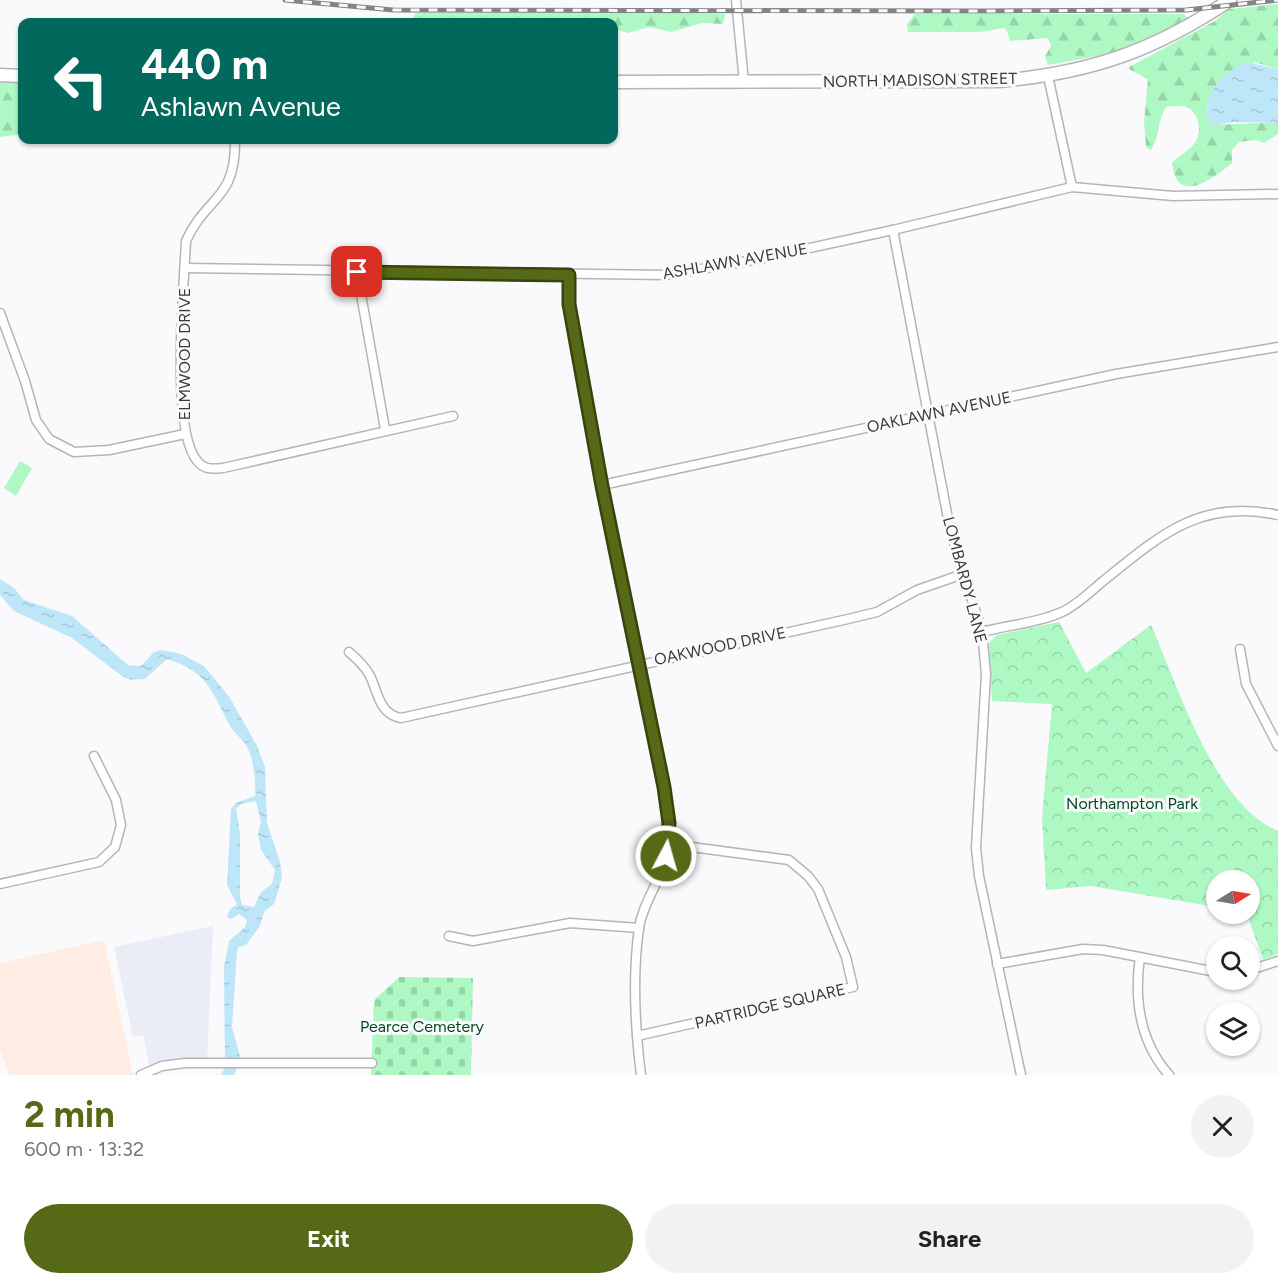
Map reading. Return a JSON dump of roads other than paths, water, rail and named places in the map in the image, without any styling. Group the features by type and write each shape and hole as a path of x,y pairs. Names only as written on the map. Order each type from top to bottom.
{"street":[{"path":"736,0 744,82"},
{"name":"NORTH MADISON STREET","path":"618,82 999,81 1048,76 1108,63 1170,37 1230,0"},
{"path":"0,75 18,76"},
{"path":"1048,76 1072,187"},
{"name":"ELMWOOD DRIVE","path":"235,144 231,178 224,191 191,231 186,241 182,410 186,434 194,456 200,464 215,469 385,429 453,416"},
{"name":"ASHLAWN AVENUE","path":"185,268 666,276 894,230 1072,187 1173,196 1278,194"},
{"name":"LOMBARDY LANE","path":"894,230 950,529 982,632 985,706 976,848 997,964 1021,1075"},
{"path":"357,272 385,429"},
{"path":"569,275 569,304 602,486 664,787 669,844 663,868 639,928 635,1000 641,1075"},
{"path":"0,313 25,381 36,420 49,439 74,452 108,450 186,434"},
{"name":"OAKLAWN AVENUE","path":"602,486 1174,362 1278,347"},
{"path":"982,632 1063,611 1159,537 1185,522 1231,510 1249,510 1278,515"},
{"name":"OAKWOOD DRIVE","path":"350,652 369,673 384,708 389,714 401,718 877,612 917,590 963,574"},
{"path":"1240,649 1246,684 1278,746"},
{"path":"0,884 99,862 115,847 121,825 116,800 94,756"},
{"name":"PARTRIDGE SQUARE","path":"637,1036 853,987 846,957 818,889 808,876 789,860 669,844"},
{"path":"449,936 473,941 570,923 639,928"},
{"path":"997,964 1083,949 1206,970"},
{"path":"1140,957 1137,980 1140,1017 1150,1047 1169,1075"},
{"path":"1260,967 1278,961"},
{"path":"141,1075 172,1064 372,1063"}],"water":[{"path":"1247,62 1278,69 1278,123 1234,122 1211,126 1208,106 1215,87 1229,72"},
{"path":"0,579 14,588 24,600 72,616 128,665 141,666 154,652 161,650 181,654 204,666 230,698 257,746 265,767 267,823 280,862 282,878 274,904 264,912 260,926 246,945 238,947 237,951 232,1027 241,1060 234,1075 221,1075 225,1068 224,967 229,941 245,927 247,920 239,914 231,919 227,917 230,909 237,904 227,885 231,809 236,803 255,796 254,768 250,754 244,742 230,727 212,691 191,670 167,659 145,679 131,680 122,676 72,638 14,611 0,595","holes":["256,801 261,822 258,834 261,850 275,870 272,884 261,892 254,907 242,905 240,897 240,833 236,809 241,804"]}],"railway":[{"path":"285,0 393,10 986,11 1186,10 1278,0"}],"park label":[{"name":"Northampton Park","path":"1132,803"},
{"name":"Pearce Cemetery","path":"422,1026"}]}
